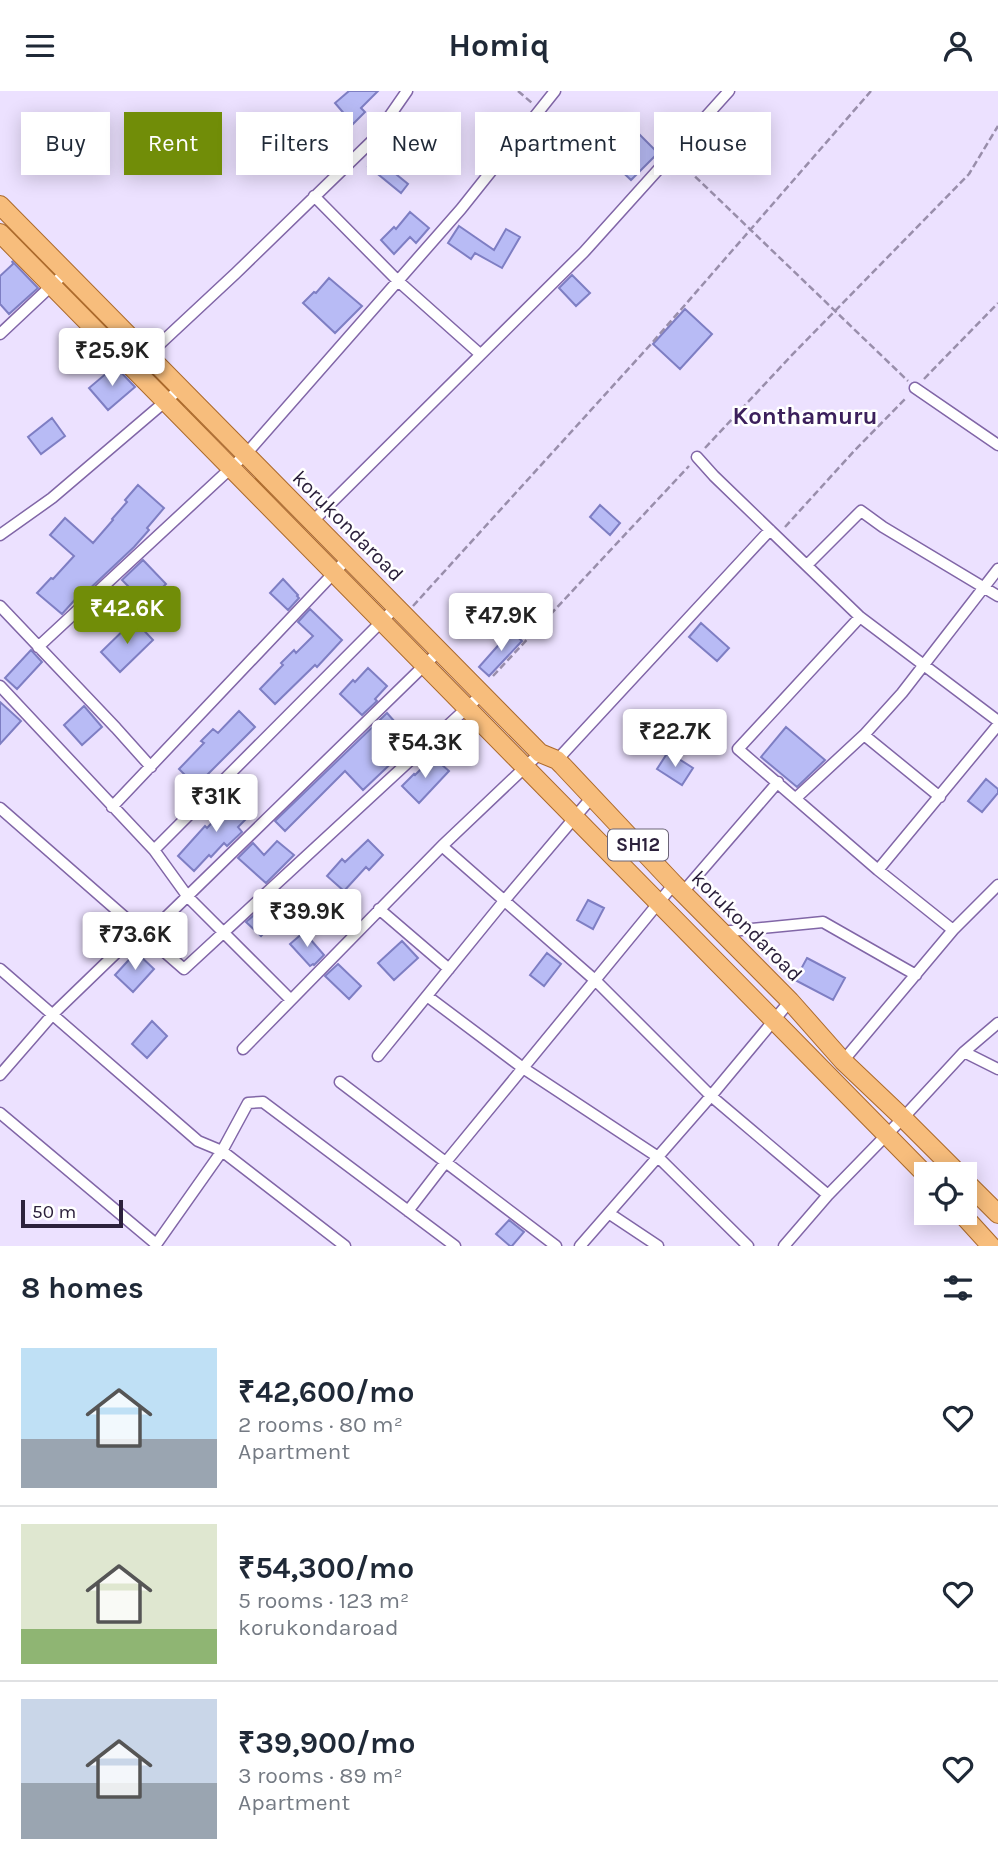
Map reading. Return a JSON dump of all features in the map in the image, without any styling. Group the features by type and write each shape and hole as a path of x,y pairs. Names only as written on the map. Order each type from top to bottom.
{"main road":[{"name":"korukondaroad","path":"1,208 482,694 592,797 790,1001 843,1061 947,1162"},
{"name":"SH12","path":"0,233 914,1162"},
{"path":"977,1193 998,1214"},
{"path":"972,1225 991,1246"}],"street":[{"path":"148,355 373,140 407,91"},
{"path":"38,647 246,454 461,209 555,91"},
{"path":"710,112 729,91"},
{"path":"312,522 584,252 654,174"},
{"path":"314,196 398,281 480,354"},
{"path":"0,334 66,272"},
{"path":"0,535 52,498 181,388"},
{"path":"915,388 998,445"},
{"path":"697,457 860,617 998,723 878,870"},
{"path":"807,565 861,511 998,596"},
{"path":"243,1049 442,846 525,767 548,756 770,530"},
{"path":"112,807 348,558"},
{"path":"796,798 864,735 902,693 998,569"},
{"path":"0,606 150,767"},
{"path":"153,850 382,621 400,612"},
{"path":"860,617 738,749 878,870 953,930"},
{"path":"0,1075 52,1014 140,930 163,920 439,651"},
{"path":"0,686 153,850 188,896 291,1000"},
{"path":"0,808 184,969 482,694"},
{"path":"864,735 940,797"},
{"path":"408,1211 659,902 679,888 778,782"},
{"path":"378,1056 592,797"},
{"path":"442,846 596,981 711,1096 828,1195"},
{"path":"843,1061 953,930 997,888"},
{"path":"379,909 449,969"},
{"path":"721,932 823,922 916,975"},
{"path":"0,969 198,1141 222,1151 345,1246"},
{"path":"427,996 523,1068 658,1157 748,1246"},
{"path":"580,1246 790,1001"},
{"path":"784,1246 828,1195 964,1052 998,1023"},
{"path":"964,1052 998,1069"},
{"path":"340,1082 556,1246"},
{"path":"0,1113 155,1245 222,1151 248,1103 263,1102 454,1246"},
{"path":"610,1214 658,1246"}],"path":[{"path":"518,91 540,109"},
{"path":"400,612 652,344 871,91"},
{"path":"493,676 834,312 969,174 998,125"},
{"path":"694,175 915,388"}],"building":[{"path":"349,91 378,91 361,108 365,112 353,124 353,112 343,112 335,103"},
{"path":"640,135 654,149 654,157 640,171"},
{"path":"379,175 397,175 408,184 401,193"},
{"path":"410,212 429,228 416,243 410,237 394,254 381,240 394,227 396,229"},
{"path":"459,226 494,250 506,229 520,237 502,268 475,253 471,259 448,243"},
{"path":"12,261 38,288 9,314 0,304 0,276 13,264"},
{"path":"572,275 590,293 576,306 559,288"},
{"path":"329,278 362,306 335,333 303,303"},
{"path":"685,309 712,334 680,369 653,344"},
{"path":"115,366 135,387 108,410 89,388"},
{"path":"52,418 65,436 41,454 28,437"},
{"path":"138,485 164,508 134,547 83,595 81,593 62,614 37,593 74,556 50,535 65,518 93,543"},
{"path":"600,505 620,523 610,535 590,517"},
{"path":"143,560 166,584 146,604 122,580"},
{"path":"283,579 299,598 288,610 270,593"},
{"path":"310,609 342,640 317,667 315,665 275,704 260,689 294,650 296,653 313,636 298,622"},
{"path":"134,620 153,640 120,672 101,652"},
{"path":"701,623 729,648 717,661 689,637"},
{"path":"511,631 522,641 489,676 479,667"},
{"path":"31,650 42,662 17,689 5,678"},
{"path":"368,668 387,686 375,699 377,701 362,715 340,694"},
{"path":"0,702 21,721 0,744"},
{"path":"84,706 102,727 82,745 64,725"},
{"path":"239,711 255,727 196,786 179,769 204,743 201,741 213,729 218,733"},
{"path":"387,713 395,722 381,736 400,755 363,790 345,771 285,831 275,821"},
{"path":"786,727 825,760 797,787 761,757"},
{"path":"668,752 693,768 682,785 657,769"},
{"path":"433,757 449,771 419,803 402,786"},
{"path":"986,779 998,789 998,793 982,812 968,801"},
{"path":"236,797 253,812 238,827 242,832 227,846 224,843 211,857 209,855 194,871 178,856"},
{"path":"368,840 383,855 369,870 366,867 344,891 327,876 342,859 345,862"},
{"path":"277,841 294,855 266,883 238,858 253,843 264,855"},
{"path":"276,897 289,911 261,936 246,922 260,910 262,912"},
{"path":"588,900 604,908 593,929 577,920"},
{"path":"304,932 324,955 310,966 290,944"},
{"path":"402,941 418,958 394,980 378,963"},
{"path":"136,952 154,969 133,992 115,975"},
{"path":"547,953 561,964 544,986 530,975"},
{"path":"807,958 845,978 833,1000 795,980"},
{"path":"338,964 361,986 349,999 325,976"},
{"path":"152,1021 167,1036 147,1058 132,1044"},
{"path":"509,1220 524,1232 512,1246 496,1234"}],"district":[{"name":"Konthamuru","path":"805,416"}]}
